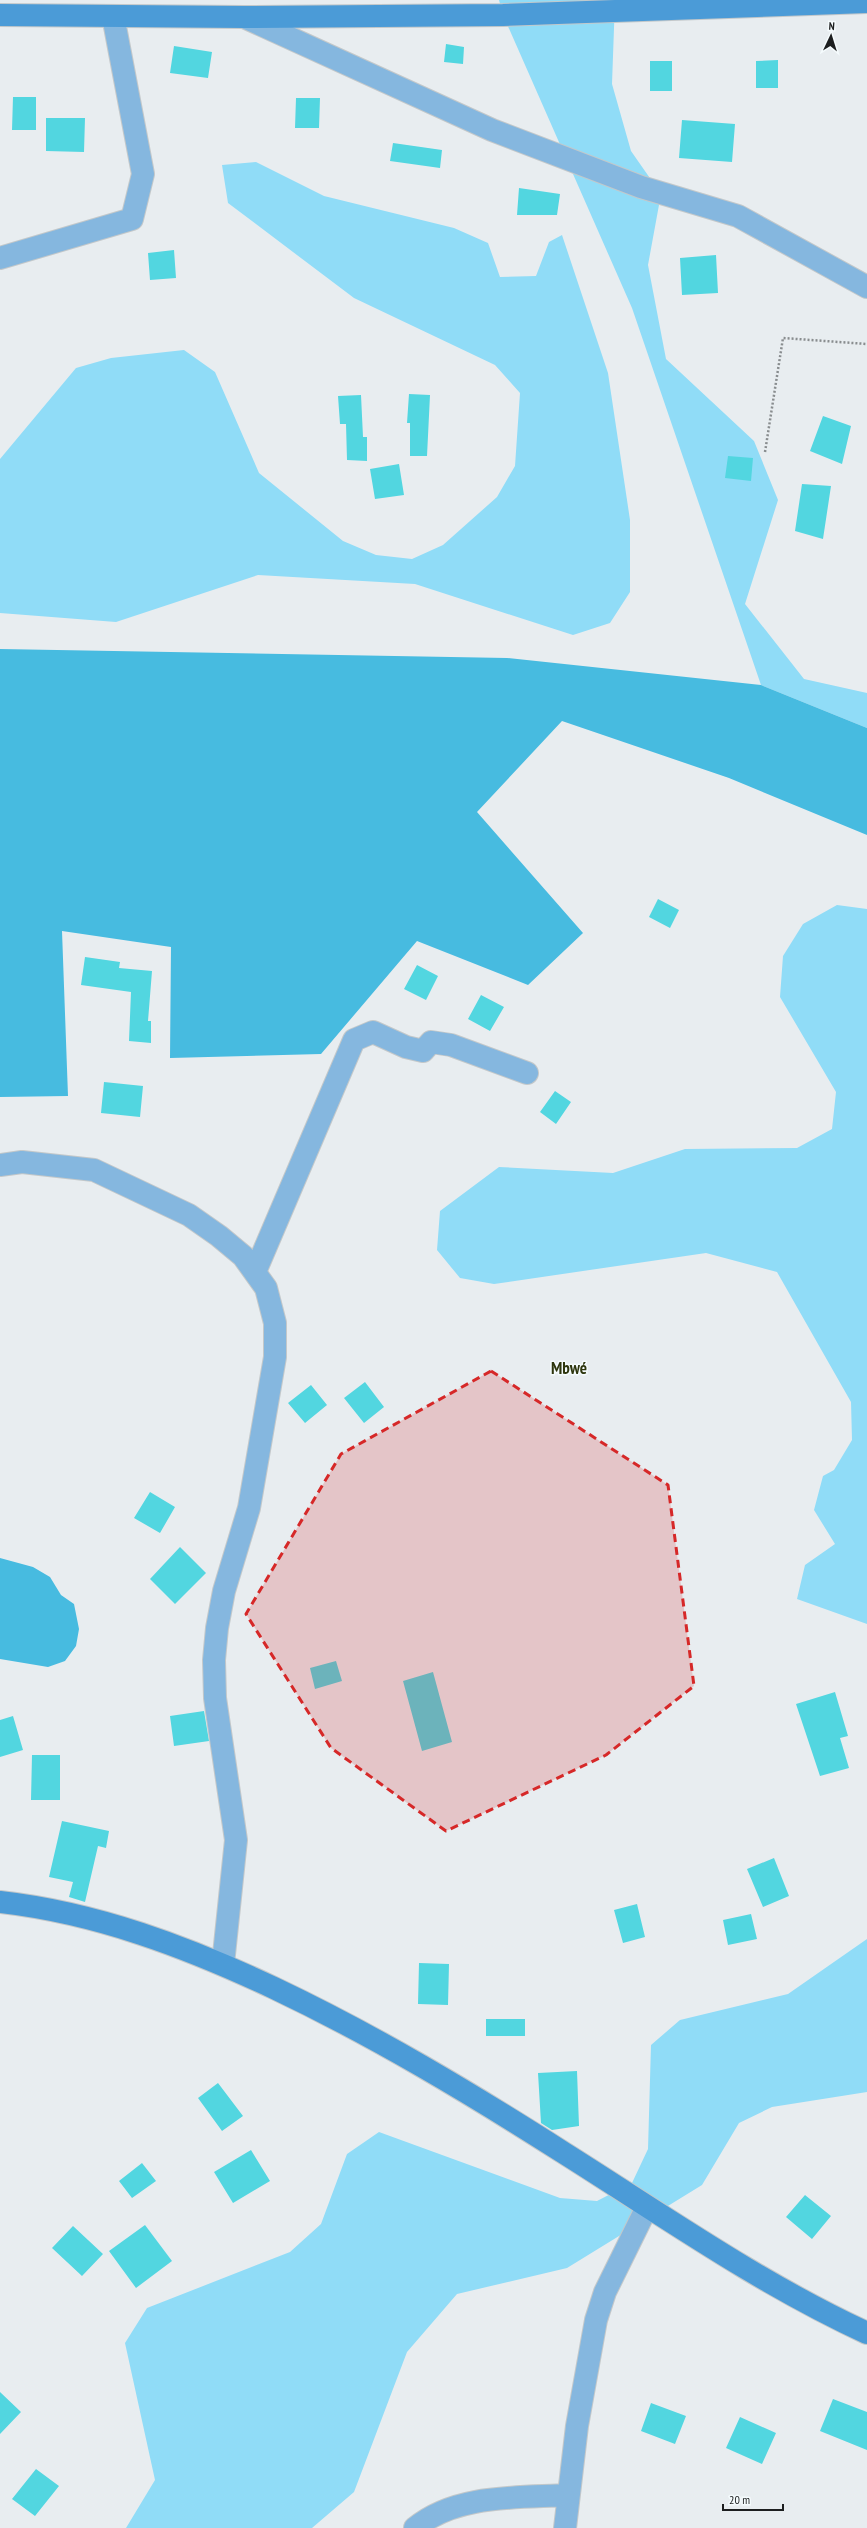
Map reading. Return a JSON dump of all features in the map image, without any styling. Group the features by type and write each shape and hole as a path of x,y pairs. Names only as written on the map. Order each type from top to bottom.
{"street":[{"path":"0,15 244,18 596,6 867,2"},
{"path":"0,258 132,219 143,174 113,16"},
{"path":"244,18 492,130 641,187 738,216 867,287"},
{"path":"255,1272 354,1040 373,1032 406,1047 423,1051 431,1042 451,1045 527,1073"},
{"path":"0,1165 22,1162 94,1170 189,1216 219,1236 243,1256 266,1288 275,1322 275,1357 249,1508 224,1591 216,1634 215,1698 236,1840 224,1964"},
{"path":"0,1902 44,1907 96,1919 224,1964 301,2001 426,2068 769,2284 867,2333"},
{"path":"565,2528 577,2426 596,2320 605,2292 648,2207"},
{"path":"414,2528 441,2512 463,2504 568,2495"}],"path":[{"path":"765,452 783,338 867,344"}],"highlighted area":[{"path":"491,1371 668,1485 694,1686 606,1755 446,1831 331,1748 246,1614 341,1454"}],"shaded area":[{"path":"499,0 615,0 612,84 631,151 661,194 648,265 666,359 754,441 778,500 745,604 804,679 867,693 867,728 761,685 632,308 503,15"},
{"path":"256,162 324,196 454,228 488,243 500,277 536,276 549,242 562,235 608,373 630,520 630,592 610,623 573,635 415,584 258,575 116,622 0,613 0,459 76,368 111,358 184,350 215,372 259,473 343,541 376,555 412,559 443,545 497,497 515,466 520,393 495,365 354,298 228,203 222,165"},
{"path":"0,649 507,658 761,685 867,728 867,835 729,778 562,721 477,812 583,933 528,985 417,941 321,1054 170,1058 171,947 62,931 68,1096 0,1097"},
{"path":"837,905 867,909 867,1624 797,1599 805,1565 835,1544 814,1510 823,1476 834,1470 852,1440 851,1402 777,1272 706,1253 494,1284 460,1278 437,1250 440,1211 499,1167 613,1173 685,1149 797,1148 832,1129 836,1092 780,997 783,956 803,924"},
{"path":"0,1558 33,1567 50,1577 61,1595 74,1604 79,1629 76,1646 65,1661 48,1667 0,1659"},
{"path":"867,1939 867,2092 772,2107 739,2123 702,2185 567,2268 457,2294 407,2352 354,2492 312,2528 126,2528 155,2480 125,2343 147,2308 290,2252 321,2224 347,2154 379,2132 560,2198 597,2201 632,2183 648,2149 651,2045 680,2020 788,1994"}],"building":[{"path":"446,44 464,47 463,64 444,62"},
{"path":"174,46 212,52 208,78 170,73"},
{"path":"778,60 778,88 756,88 756,61"},
{"path":"650,61 672,61 672,91 650,91"},
{"path":"13,97 36,97 36,130 12,130"},
{"path":"296,98 320,98 319,128 295,128"},
{"path":"46,118 85,118 84,152 46,151"},
{"path":"682,120 735,124 732,162 679,158"},
{"path":"393,143 442,150 440,168 390,161"},
{"path":"519,188 560,194 557,215 517,215"},
{"path":"174,250 176,278 150,280 148,253"},
{"path":"716,255 718,293 682,295 680,258"},
{"path":"409,394 430,395 427,456 410,456 410,423 407,423"},
{"path":"361,395 363,437 367,437 367,461 347,460 346,424 340,424 338,396"},
{"path":"823,416 851,426 842,464 810,451"},
{"path":"728,456 753,458 751,481 725,478"},
{"path":"399,464 404,495 375,499 370,469"},
{"path":"802,484 831,486 823,539 795,531"},
{"path":"658,899 679,910 670,928 649,917"},
{"path":"85,957 120,962 119,968 152,971 148,1021 151,1021 151,1043 129,1041 131,992 81,985"},
{"path":"417,965 438,976 426,1000 404,989"},
{"path":"481,995 504,1007 490,1031 468,1019"},
{"path":"104,1082 143,1086 140,1117 101,1113"},
{"path":"555,1091 571,1102 556,1124 540,1112"},
{"path":"365,1382 384,1407 364,1423 344,1398"},
{"path":"311,1385 327,1405 305,1423 288,1403"},
{"path":"150,1492 175,1507 160,1533 134,1518"},
{"path":"180,1547 206,1573 175,1604 150,1579"},
{"path":"336,1661 342,1681 315,1689 310,1668"},
{"path":"433,1672 452,1742 422,1751 403,1681"},
{"path":"835,1692 848,1736 840,1738 849,1768 820,1776 796,1704"},
{"path":"204,1711 209,1741 174,1746 170,1716"},
{"path":"13,1716 23,1750 0,1757 0,1720"},
{"path":"32,1755 60,1755 60,1800 31,1800"},
{"path":"62,1821 109,1831 106,1848 98,1846 85,1902 69,1897 73,1882 49,1877"},
{"path":"774,1858 789,1896 763,1907 747,1869"},
{"path":"637,1904 645,1937 623,1943 614,1910"},
{"path":"751,1914 757,1939 728,1945 723,1920"},
{"path":"419,1963 449,1964 448,2005 418,2004"},
{"path":"486,2019 525,2019 525,2036 486,2036"},
{"path":"577,2071 579,2126 552,2130 541,2123 538,2073"},
{"path":"218,2083 243,2116 222,2131 198,2098"},
{"path":"251,2150 270,2181 233,2203 214,2172"},
{"path":"142,2163 156,2181 132,2198 119,2181"},
{"path":"805,2195 831,2216 812,2239 786,2217"},
{"path":"145,2225 172,2261 136,2288 109,2251"},
{"path":"73,2226 103,2254 82,2276 52,2248"},
{"path":"0,2392 21,2412 0,2434"},
{"path":"833,2399 867,2412 867,2450 820,2431"},
{"path":"651,2403 686,2416 675,2444 641,2431"},
{"path":"740,2417 776,2433 762,2464 726,2448"},
{"path":"36,2469 59,2486 35,2516 12,2499"}],"district":[{"name":"Mbwé","path":"569,1368"}]}
